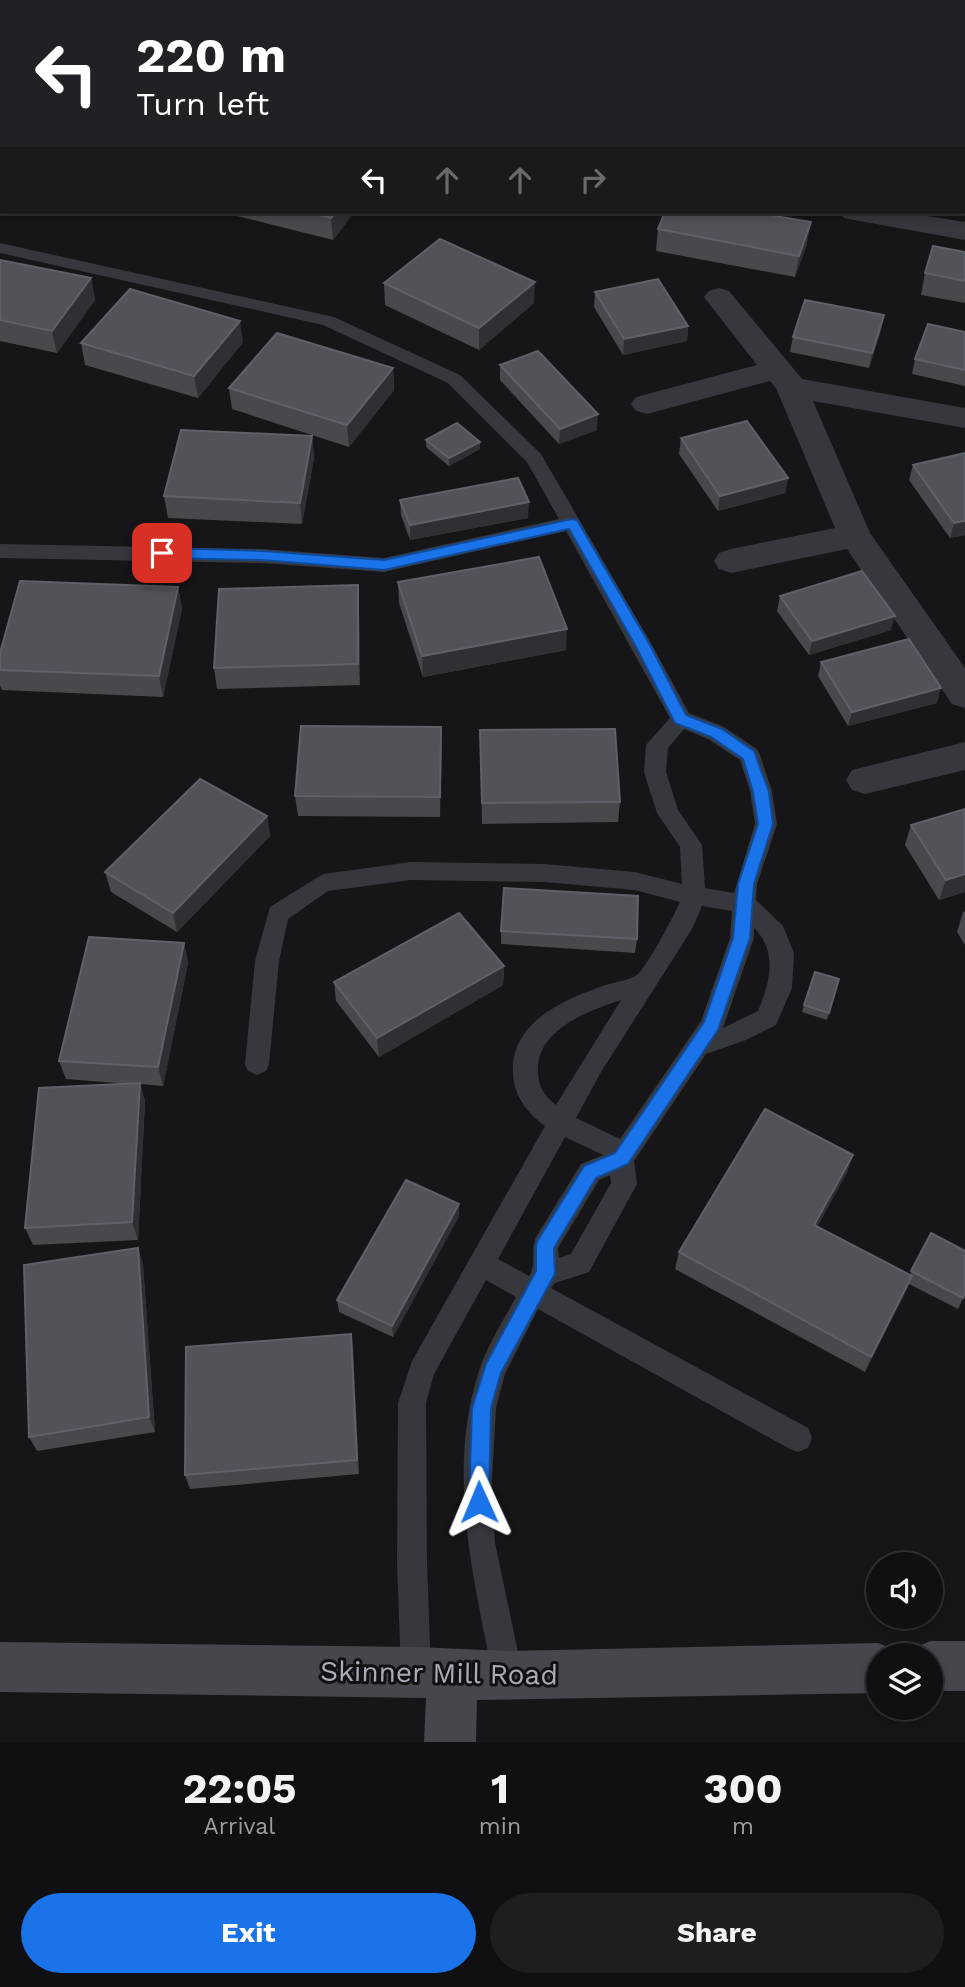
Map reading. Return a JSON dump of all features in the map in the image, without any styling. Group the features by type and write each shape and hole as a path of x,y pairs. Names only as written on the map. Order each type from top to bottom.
{"street":[{"path":"867,214 965,231"},
{"path":"719,297 783,378 855,536 965,695"},
{"path":"647,404 783,378 965,418"},
{"path":"731,561 855,536"},
{"path":"865,780 965,756"},
{"path":"943,1666 965,1666"},
{"name":"Skinner Mill Road","path":"0,1667 508,1676 866,1668"},
{"path":"434,1673 450,1742"}],"lane":[{"path":"0,248 328,321 454,379 534,458 642,645 681,719 716,733 749,755 761,792 766,824 746,884 741,938 712,1025 624,1156 590,1172 545,1246 539,1282 492,1371 482,1408 478,1481 481,1543 508,1676"},
{"path":"0,551 248,555 384,565 572,523"},
{"path":"434,1673 412,1562 412,1403 422,1370 559,1121 684,922 694,896 691,845 668,813 655,772 657,745 681,719"},
{"path":"257,1064 267,961 278,914 323,883 411,871 544,873 635,881 694,896 745,904 775,933 782,953 780,988 767,1018 737,1033 697,1047"},
{"path":"624,1156 559,1121 533,1099 526,1080 525,1055 537,1036 559,1016 596,997 645,983"},
{"path":"539,1282 580,1263 625,1184 624,1156"},
{"path":"480,1263 539,1282 799,1438"}],"building":[{"path":"314,214 334,214 331,218"},
{"path":"664,214 764,214 811,222 799,256 658,229"},
{"path":"440,239 535,282 479,328 384,283"},
{"path":"933,246 965,252 965,281 925,273"},
{"path":"0,260 91,278 52,331 0,320"},
{"path":"658,279 688,326 624,339 595,292"},
{"path":"130,289 240,321 194,376 81,343"},
{"path":"805,300 884,315 872,353 793,337"},
{"path":"928,324 965,332 965,370 915,359"},
{"path":"277,333 393,368 347,425 229,388"},
{"path":"538,351 598,414 560,429 500,365"},
{"path":"747,421 788,478 720,496 681,438"},
{"path":"457,423 480,442 449,458 426,440"},
{"path":"181,430 312,436 300,503 164,496"},
{"path":"965,453 965,521 954,523 913,465"},
{"path":"518,478 529,502 410,525 400,500"},
{"path":"539,557 567,629 422,656 398,582"},
{"path":"862,571 895,616 812,641 780,596"},
{"path":"20,581 178,587 159,676 0,670 0,653"},
{"path":"358,585 358,664 214,668 219,589"},
{"path":"909,639 941,688 852,712 821,662"},
{"path":"301,726 441,727 440,797 295,796"},
{"path":"615,729 620,802 482,803 480,730"},
{"path":"200,779 267,816 173,913 105,872"},
{"path":"965,809 965,874 946,880 911,825"},
{"path":"504,888 638,896 637,939 501,931"},
{"path":"459,913 504,966 377,1038 334,982"},
{"path":"89,937 184,943 158,1067 59,1061"},
{"path":"815,972 839,979 829,1013 804,1005"},
{"path":"140,1083 132,1222 25,1228 39,1088"},
{"path":"765,1109 853,1155 814,1225 912,1276 871,1357 679,1252"},
{"path":"406,1180 459,1204 392,1326 337,1300"},
{"path":"931,1233 965,1251 963,1298 911,1271"},
{"path":"138,1248 149,1417 29,1437 24,1265"},
{"path":"351,1334 357,1460 185,1475 186,1347"}],"route":[{"path":"162,553 262,556 384,565 572,523 681,719 716,733 749,755 761,792 766,824 746,884 741,938 712,1025 621,1159 590,1172 545,1246 546,1274 533,1291 492,1371 482,1408 479,1502"}]}
